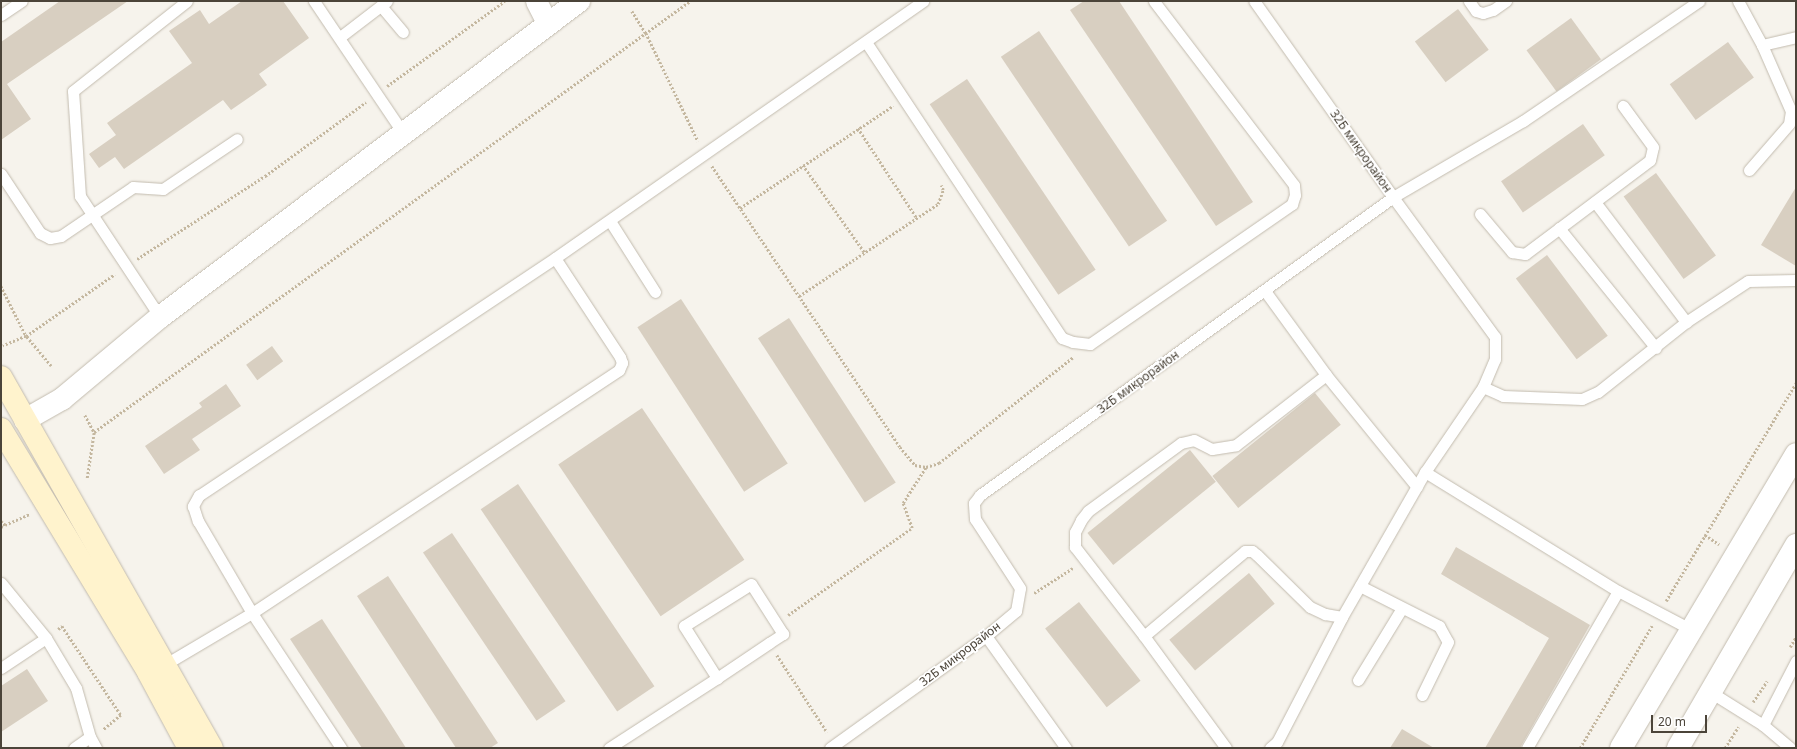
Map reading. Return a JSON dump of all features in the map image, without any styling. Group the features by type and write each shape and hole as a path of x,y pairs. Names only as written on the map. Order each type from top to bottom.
{"main road":[{"path":"1,377 212,748"},
{"path":"29,428 4,441 148,672 189,748"}],"street":[{"path":"536,1 547,23"},
{"path":"29,428 160,317 547,23 579,1"},
{"path":"1622,748 1796,454"},
{"path":"1678,748 1712,693 1796,545"}],"lane":[{"path":"1,15 22,1"},
{"path":"160,317 80,196 73,91 187,1"},
{"path":"314,1 340,37 403,133"},
{"path":"341,748 252,613 198,521 193,506 199,495 610,221 923,1"},
{"path":"866,42 1062,338 1074,342 1090,344 1292,204 1295,194 1294,186 1154,1"},
{"name":"32Б микрорайон","path":"833,746 986,636 1016,611 1020,588 976,519 974,502 980,495 1393,197 1254,1"},
{"path":"1469,1 1476,11 1483,13 1493,10 1506,1"},
{"path":"1270,748 1276,742 1342,617 1416,487 1483,387 1495,359 1495,337 1393,197 1523,121 1699,1"},
{"path":"1738,1 1762,45 1791,111 1792,118 1749,170"},
{"path":"340,37 384,3 403,32"},
{"path":"1762,45 1796,37"},
{"path":"1480,214 1512,252 1517,254 1525,254 1595,202 1650,160 1653,153 1653,147 1623,106"},
{"path":"1,174 40,233 50,238 61,236 133,187 163,189 237,139"},
{"path":"1595,202 1686,322"},
{"path":"610,221 655,292"},
{"path":"1560,228 1656,348"},
{"path":"164,665 252,613 619,370 622,363 620,357 555,258"},
{"path":"1483,387 1503,396 1582,399 1598,392 1656,348 1686,322 1748,281 1796,280"},
{"path":"1265,290 1326,375 1416,487"},
{"path":"1226,748 1144,636 1084,561 1075,547 1075,532 1088,511 1181,443 1194,440 1212,449 1236,445 1326,375"},
{"path":"1425,472 1618,591 1692,630"},
{"path":"1144,636 1245,551 1252,551 1258,555 1310,607 1325,614 1342,617"},
{"path":"1,583 46,638 76,688 90,737 96,748"},
{"path":"609,748 717,678 783,634 751,584 684,626 717,678"},
{"path":"1360,586 1439,626 1448,642 1422,695"},
{"path":"1527,748 1618,591"},
{"path":"1358,680 1402,608"},
{"path":"986,636 1066,748"},
{"path":"1,668 46,638"},
{"path":"1762,725 1796,661"},
{"path":"1712,693 1762,725 1777,744 1790,748"},
{"path":"74,748 90,737"}],"path":[{"path":"3,346 26,336 126,266 265,176 505,1"},
{"path":"94,432 690,1"},
{"path":"632,11 646,33 704,155 900,448 915,465 926,468"},
{"path":"740,208 858,128 904,100"},
{"path":"858,128 917,218"},
{"path":"803,165 865,253"},
{"path":"799,296 938,204 943,190 941,183"},
{"path":"1,286 26,336 51,366"},
{"path":"776,623 912,528 903,503 926,468 939,463 1090,344"},
{"path":"1580,748 1796,383"},
{"path":"85,415 94,432 86,478"},
{"path":"1,527 30,514"},
{"path":"1,521 5,525"},
{"path":"1705,535 1723,546"},
{"path":"1018,604 1084,561"},
{"path":"1788,650 1796,638"},
{"path":"770,643 833,746"},
{"path":"1725,748 1745,714 1771,676"}],"building":[{"path":"60,1 128,1 7,84 31,119 1,140 1,42"},
{"path":"242,1 283,1 309,38 259,74 267,85 231,110 223,100 124,169 115,157 99,168 89,154 116,135 107,123 192,63 169,31 200,10 209,24"},
{"path":"1084,1 1119,1 1253,202 1216,226 1070,10"},
{"path":"1458,9 1489,50 1446,82 1415,41"},
{"path":"1571,18 1601,59 1556,92 1527,50"},
{"path":"1039,31 1167,221 1129,247 1001,57"},
{"path":"1728,42 1754,78 1696,120 1670,84"},
{"path":"967,79 1096,270 1058,295 930,104"},
{"path":"1583,124 1605,155 1523,212 1501,181"},
{"path":"1656,173 1716,256 1684,279 1624,197"},
{"path":"1796,187 1796,266 1761,245"},
{"path":"1547,255 1608,336 1577,359 1516,278"},
{"path":"681,299 788,463 744,492 637,327"},
{"path":"789,318 896,482 865,503 758,338"},
{"path":"272,346 283,361 257,380 246,365"},
{"path":"226,384 241,406 192,439 200,450 164,474 145,446 202,407 199,403"},
{"path":"1315,393 1341,425 1238,508 1212,476"},
{"path":"642,408 744,560 661,616 558,464"},
{"path":"1190,450 1216,482 1113,565 1087,533"},
{"path":"518,484 654,686 617,711 481,509"},
{"path":"452,533 566,701 536,721 423,553"},
{"path":"1456,547 1590,625 1520,748 1485,748 1549,638 1441,574"},
{"path":"1249,573 1275,604 1195,670 1169,640"},
{"path":"388,576 498,743 490,748 456,748 357,596"},
{"path":"1079,602 1141,681 1107,707 1045,628"},
{"path":"322,619 406,748 362,748 290,639"},
{"path":"27,669 48,701 1,732 1,686"},
{"path":"1402,729 1434,748 1390,748"}]}
